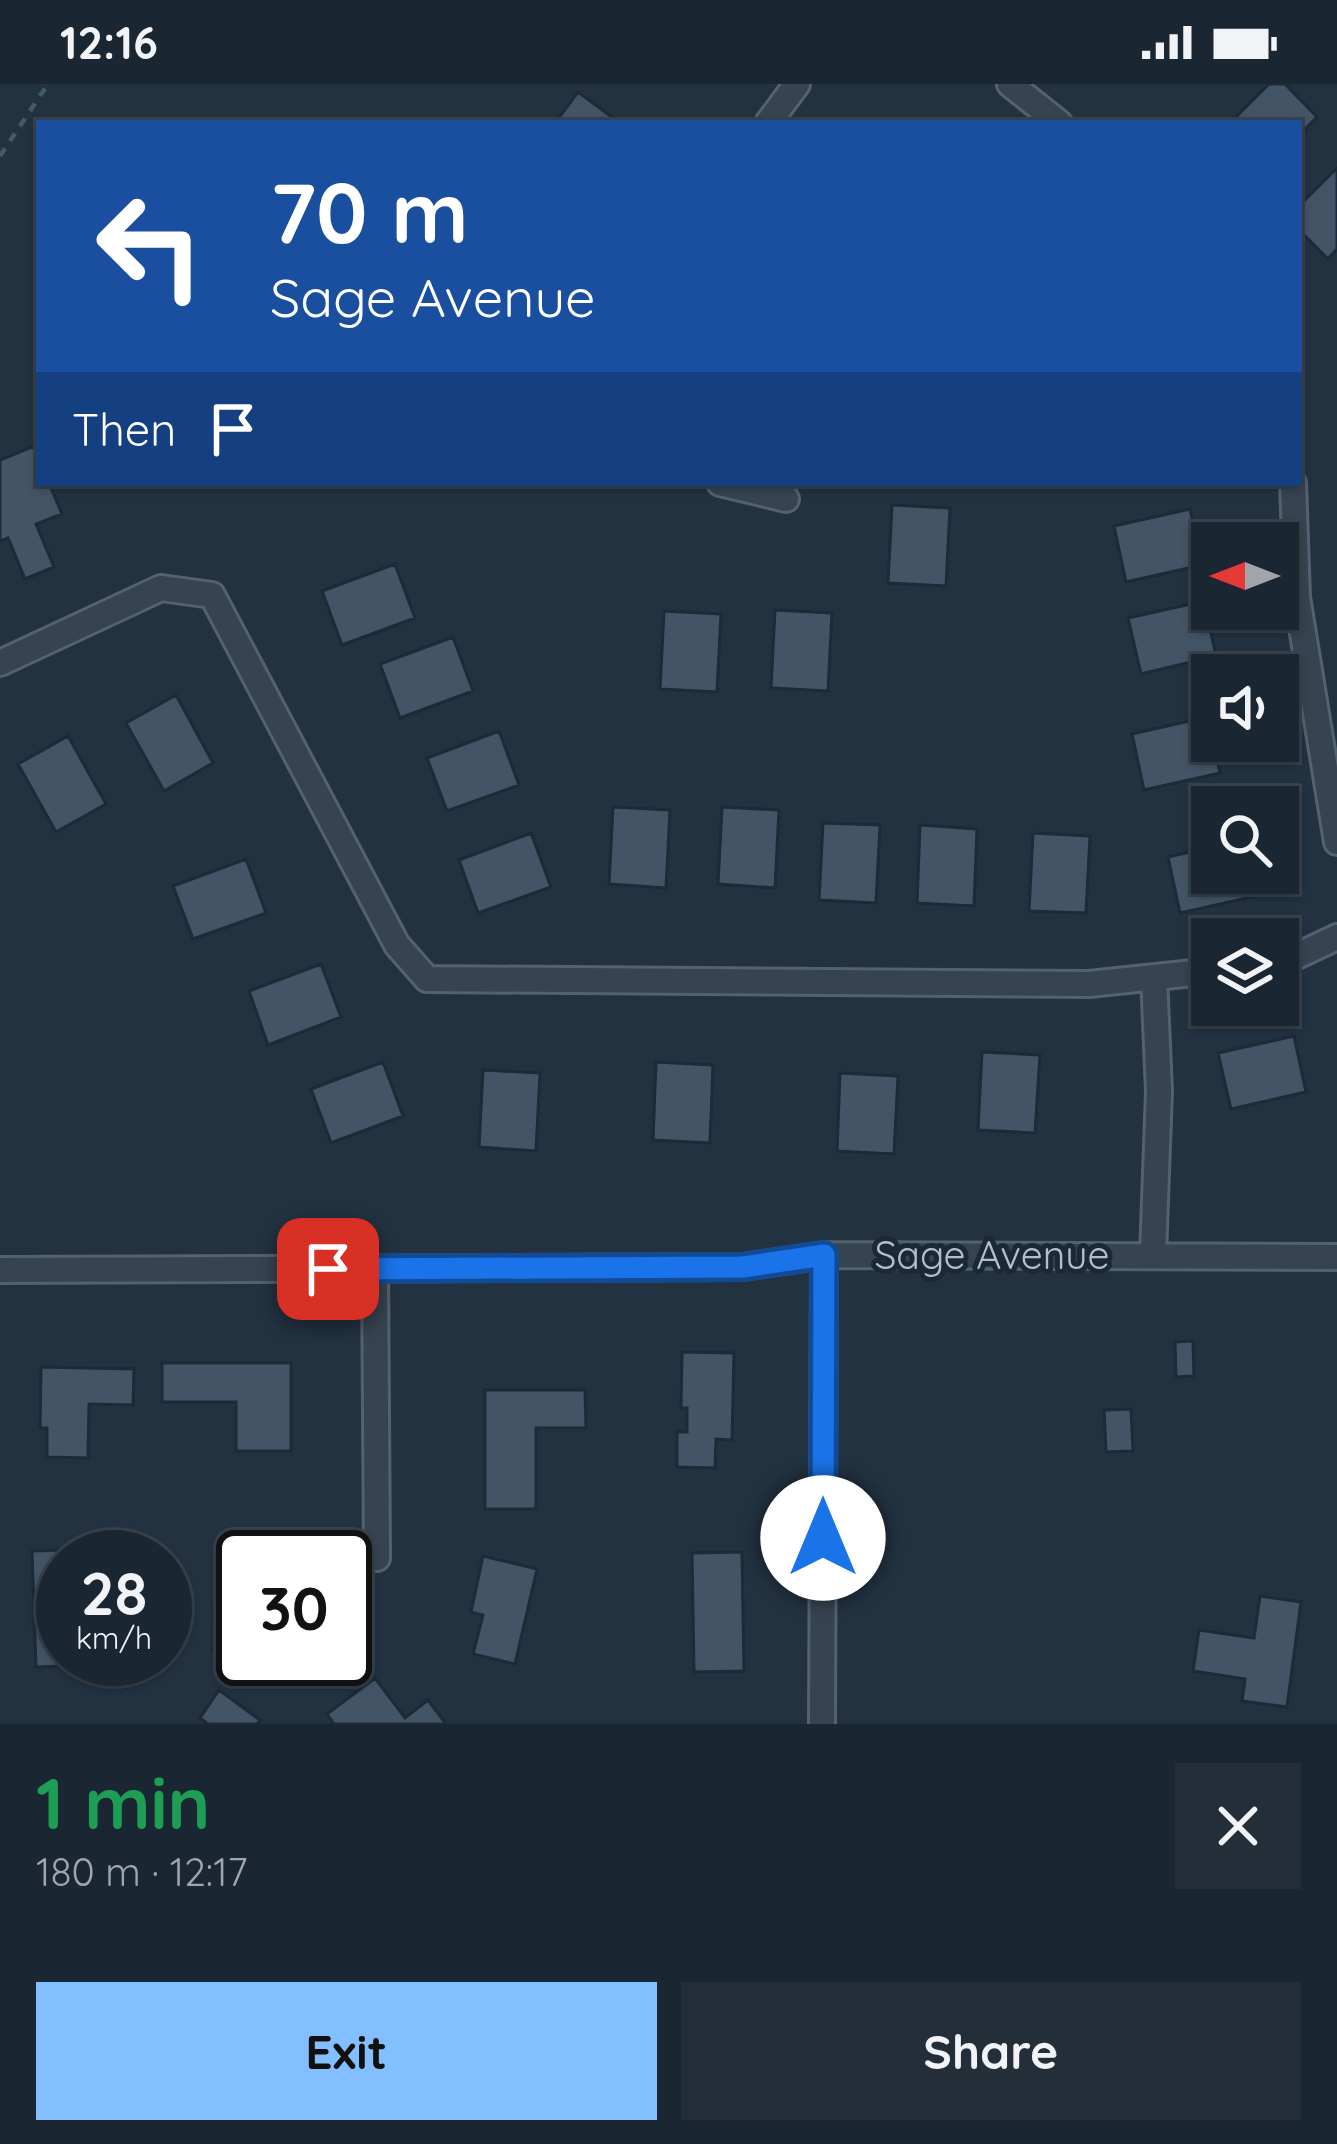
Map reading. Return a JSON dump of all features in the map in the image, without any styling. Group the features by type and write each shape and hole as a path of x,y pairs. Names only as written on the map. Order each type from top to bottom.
{"street":[{"path":"770,120 797,84"},
{"path":"1010,84 1055,120"},
{"path":"732,486 786,499"},
{"path":"1293,486 1298,597 1337,842"},
{"path":"0,663 161,588 212,595 397,945 427,979 1088,984 1191,973"},
{"path":"1299,955 1337,937"},
{"path":"1153,1256 1159,1091 1154,977"},
{"path":"822,1724 824,1255"},
{"name":"Sage Avenue","path":"0,1270 743,1267 824,1255 1337,1257"},
{"path":"375,1268 377,1558"}],"path":[{"path":"0,156 48,84"}],"building":[{"path":"1269,84 1285,84 1317,117 1302,132 1302,120 1233,120"},
{"path":"578,92 616,120 557,120"},
{"path":"1337,168 1337,249 1328,259 1302,233 1302,203"},
{"path":"34,446 36,486 50,486 62,514 36,524 54,567 25,579 8,538 0,541 0,460"},
{"path":"892,505 950,508 946,586 888,583"},
{"path":"1190,509 1191,567 1126,582 1114,526"},
{"path":"395,564 415,618 342,645 322,591"},
{"path":"1191,604 1191,630 1210,630 1216,654 1191,654 1191,662 1141,674 1128,618"},
{"path":"775,610 832,613 828,691 771,688"},
{"path":"664,611 721,614 717,692 660,689"},
{"path":"453,637 473,691 400,718 380,664"},
{"path":"176,695 213,763 164,791 126,723"},
{"path":"1191,721 1191,762 1217,762 1220,773 1144,790 1132,734"},
{"path":"499,731 519,785 447,811 427,758"},
{"path":"68,736 106,804 56,832 18,764"},
{"path":"613,807 670,810 666,888 609,884"},
{"path":"722,807 779,810 775,888 718,884"},
{"path":"823,823 880,825 876,903 819,900"},
{"path":"920,825 977,829 974,906 917,903"},
{"path":"531,833 551,887 478,913 459,860"},
{"path":"1033,833 1090,836 1086,913 1029,911"},
{"path":"1191,852 1191,894 1256,896 1180,913 1168,857"},
{"path":"246,859 266,913 193,939 173,886"},
{"path":"321,964 341,1017 268,1045 249,991"},
{"path":"1294,1036 1306,1092 1231,1109 1218,1053"},
{"path":"982,1052 1040,1055 1035,1133 978,1130"},
{"path":"383,1062 403,1116 331,1143 311,1089"},
{"path":"656,1062 713,1065 710,1143 653,1140"},
{"path":"483,1070 540,1073 536,1151 479,1147"},
{"path":"840,1073 898,1076 894,1154 837,1151"},
{"path":"1193,1341 1194,1376 1176,1377 1175,1342"},
{"path":"682,1352 734,1353 732,1440 716,1439 715,1468 677,1467 677,1432 687,1432 687,1408 681,1408"},
{"path":"162,1363 291,1363 291,1451 236,1451 236,1402 162,1402"},
{"path":"41,1367 134,1369 133,1405 89,1404 88,1458 47,1457 47,1428 40,1428"},
{"path":"485,1390 585,1390 586,1428 536,1428 536,1509 485,1509"},
{"path":"1131,1409 1133,1451 1106,1452 1104,1410"},
{"path":"215,1541 216,1541 216,1650"},
{"path":"32,1551 36,1551 36,1667"},
{"path":"742,1552 744,1671 694,1672 692,1553"},
{"path":"483,1556 537,1569 515,1664 473,1654 483,1615 471,1612"},
{"path":"1260,1596 1301,1602 1287,1707 1242,1701 1245,1679 1193,1671 1199,1630 1254,1638"},
{"path":"375,1678 405,1718 428,1700 446,1724 334,1724 327,1714 364,1686 372,1686"},
{"path":"219,1690 260,1720 257,1724 208,1724 200,1718"}],"route":[{"path":"328,1269 743,1267 824,1255 823,1538"}]}
